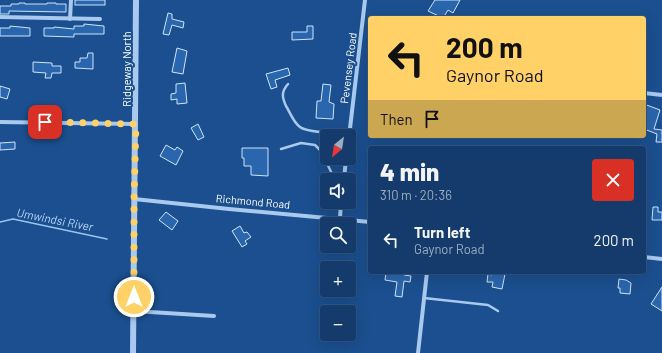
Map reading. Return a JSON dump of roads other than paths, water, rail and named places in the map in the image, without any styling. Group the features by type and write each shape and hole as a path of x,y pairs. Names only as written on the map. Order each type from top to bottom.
{"street":[{"path":"70,19 71,0"},
{"name":"Ridgeway North","path":"133,353 136,0"},
{"name":"Pevensey Road","path":"350,129 365,0"},
{"path":"0,17 100,19"},
{"path":"646,93 662,95"},
{"path":"0,122 136,124"},
{"name":"Richmond Road","path":"134,199 328,217"},
{"name":"Richmond Road","path":"356,220 368,222"},
{"path":"646,257 662,259"},
{"path":"418,353 427,274"},
{"path":"134,311 214,316"}],"lane":[{"path":"288,84 282,93 295,121 300,127 306,130 320,132"},
{"path":"281,149 301,143 315,145 321,151 332,173"},
{"path":"424,298 488,305 498,311"}],"waterway":[{"name":"Umwindsi River","path":"0,222 13,219 107,239"}]}
